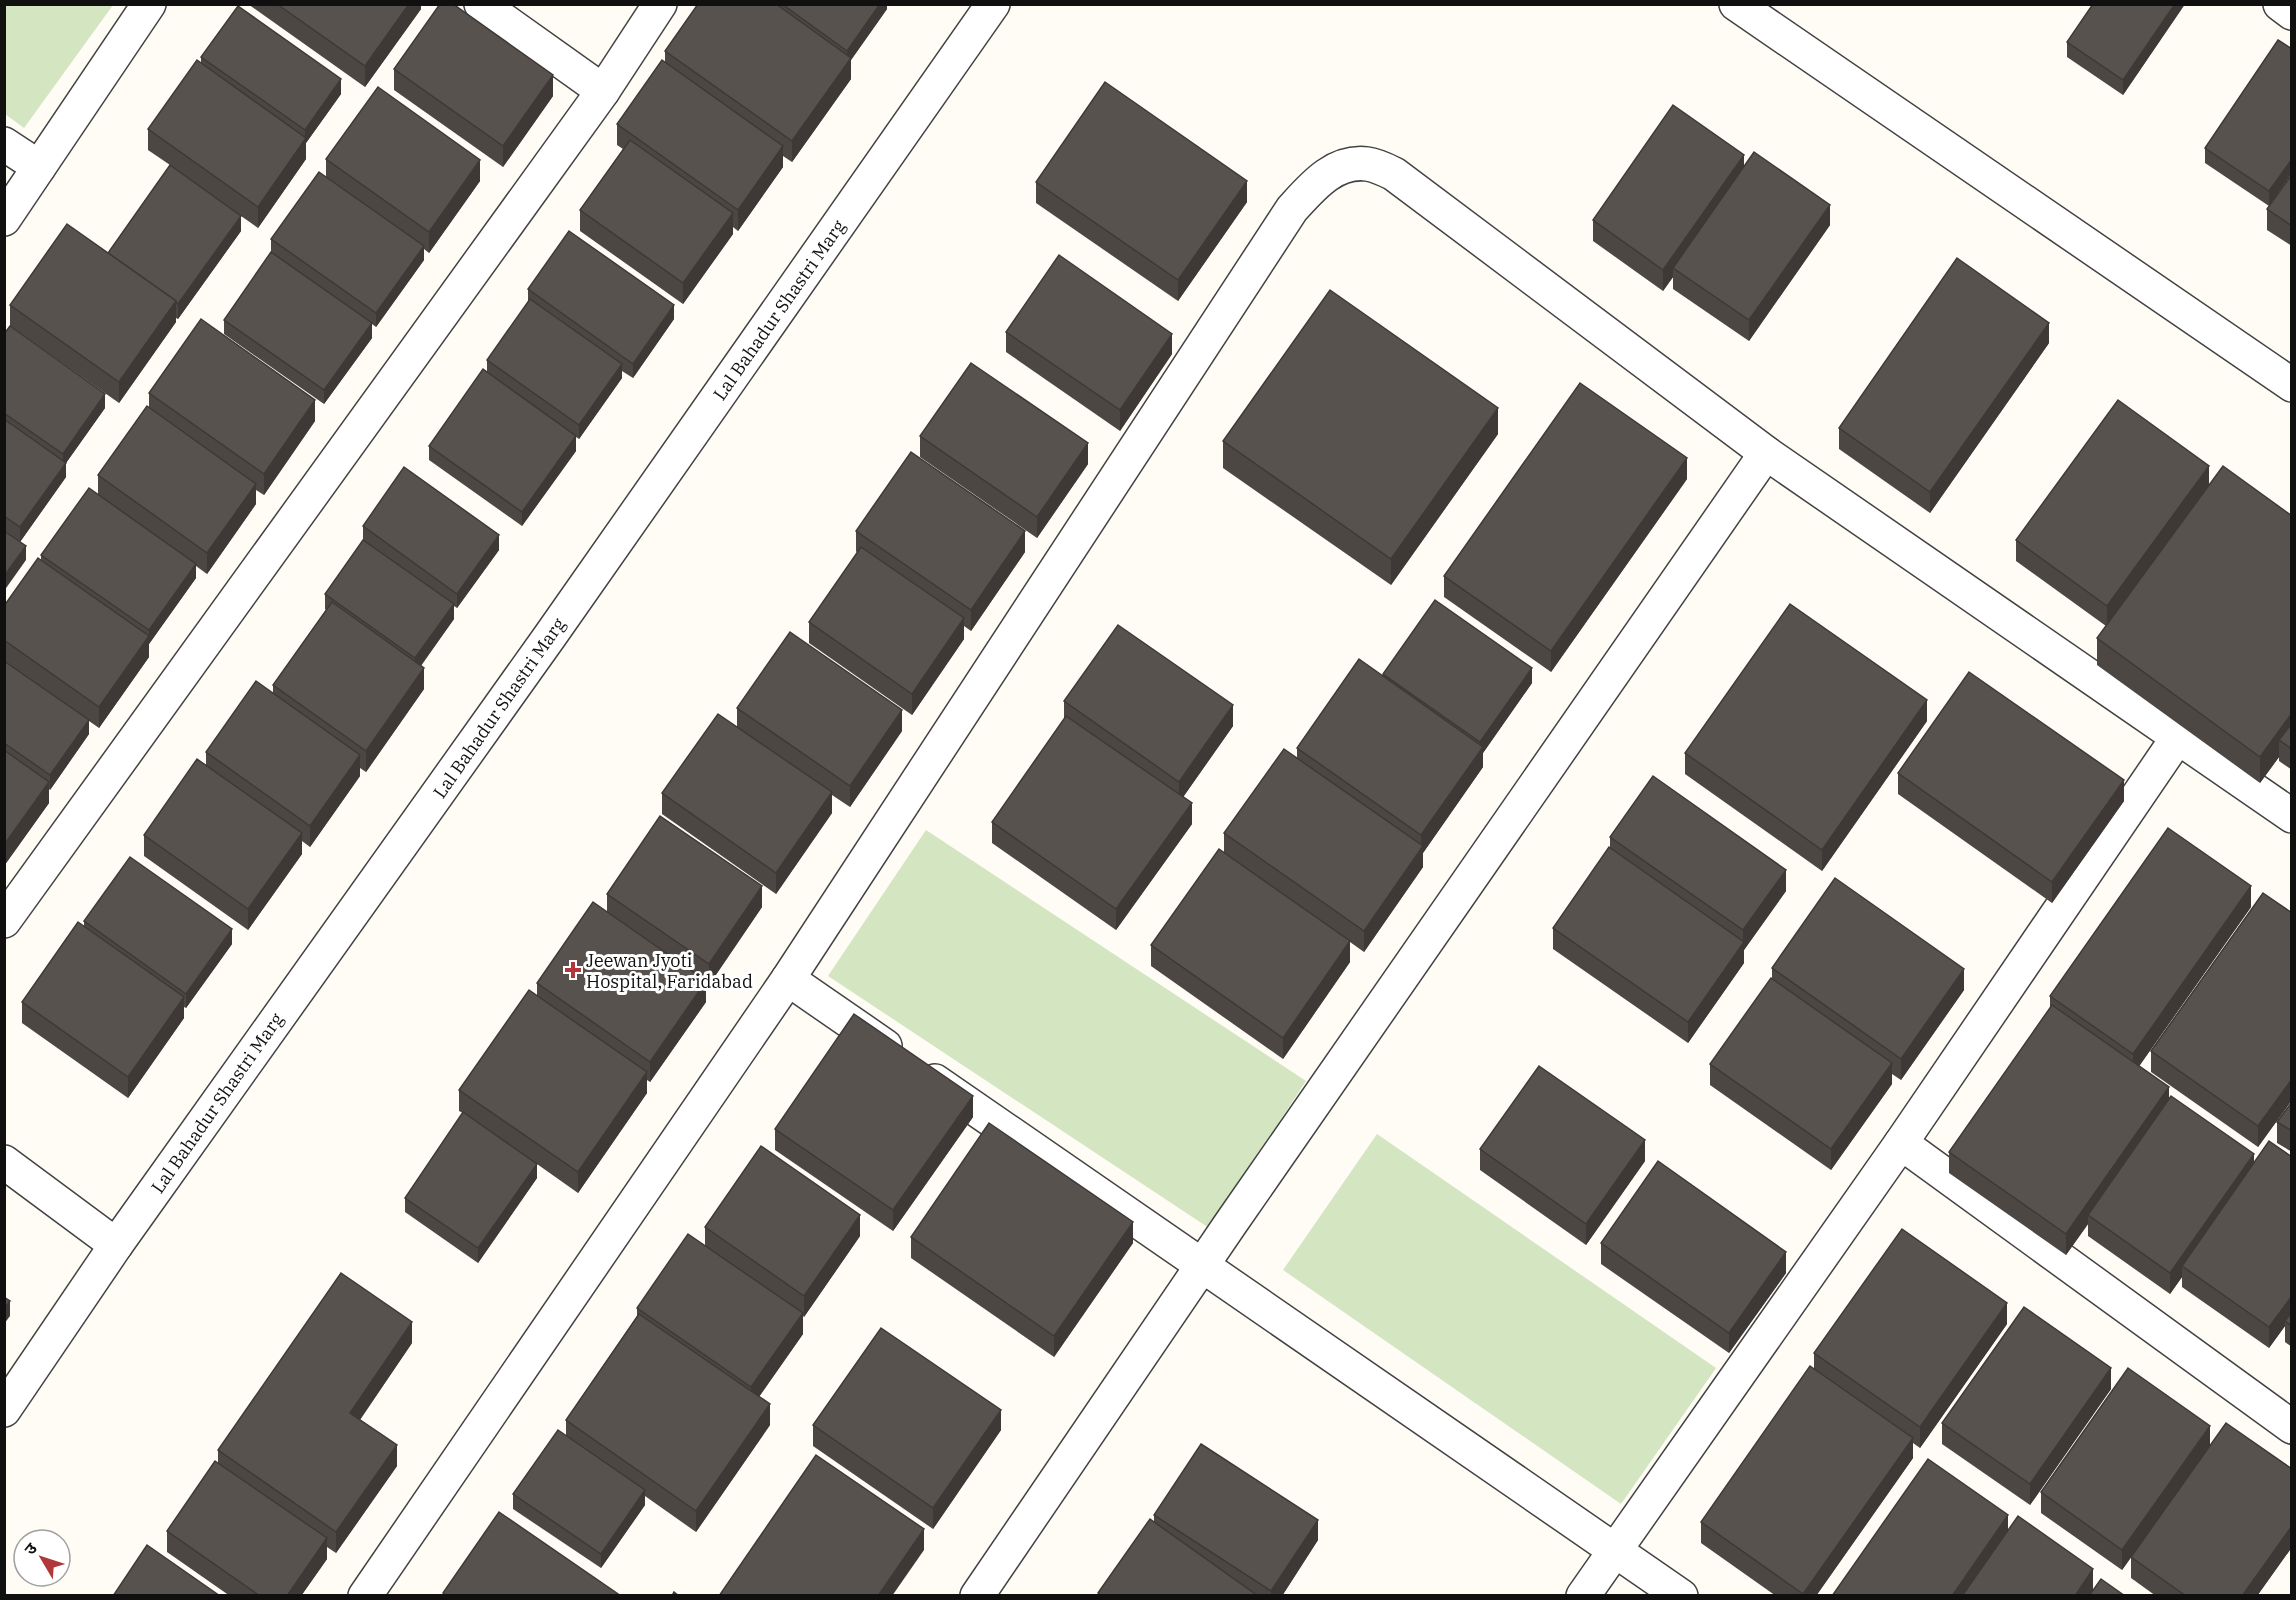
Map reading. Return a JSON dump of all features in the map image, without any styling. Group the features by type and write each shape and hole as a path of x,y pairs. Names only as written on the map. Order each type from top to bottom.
{"street":[{"path":"4,219 149,4"},
{"path":"482,4 603,91"},
{"path":"4,921 603,91 660,4"},
{"name":"Lal Bahadur Shastri Marg","path":"4,1410 116,1245 550,636 993,4"},
{"path":"1736,4 2292,385"},
{"path":"2280,4 2292,13"},
{"path":"4,144 39,167"},
{"path":"365,1596 788,979 1292,209 1319,180 1343,165 1368,164 1395,174 1766,453 2292,816"},
{"path":"977,1596 1202,1265 1766,453"},
{"path":"1583,1596 1901,1143 2178,737"},
{"path":"788,979 1681,1596"},
{"path":"1901,1143 2292,1427"},
{"path":"4,1162 116,1245"}],"green space":[{"path":"5,4 113,5 24,128 5,114"},
{"path":"926,830 1306,1081 1209,1228 828,976"},
{"path":"1377,1134 1716,1368 1621,1504 1283,1270"}],"building":[{"path":"277,4 409,4 365,66"},
{"path":"440,4 453,4 553,75 503,146 394,69"},
{"path":"698,4 776,4 851,58 792,141 665,51"},
{"path":"782,4 880,4 847,51"},
{"path":"2093,4 2175,4 2123,80 2067,42"},
{"path":"238,6 341,79 305,130 201,57"},
{"path":"2278,40 2292,49 2292,159 2269,191 2205,148"},
{"path":"197,60 306,138 258,207 148,129"},
{"path":"662,60 783,146 738,210 617,124"},
{"path":"1105,82 1247,181 1178,280 1036,182"},
{"path":"378,87 480,160 429,232 326,159"},
{"path":"1673,105 1744,155 1663,270 1593,220"},
{"path":"630,140 733,213 683,283 580,210"},
{"path":"1754,152 1830,205 1749,320 1673,268"},
{"path":"170,165 241,216 178,304 108,253"},
{"path":"319,172 424,246 376,313 271,239"},
{"path":"2292,174 2292,226 2267,209"},
{"path":"67,224 176,301 119,382 10,305"},
{"path":"569,231 674,305 633,364 528,289"},
{"path":"271,252 372,323 324,390 224,320"},
{"path":"1059,255 1172,334 1120,410 1006,332"},
{"path":"1957,258 2049,323 1930,492 1839,428"},
{"path":"1330,290 1498,408 1391,559 1223,441"},
{"path":"530,299 622,364 579,425 487,360"},
{"path":"201,319 315,400 264,474 149,393"},
{"path":"10,326 105,394 63,454 4,413 4,334"},
{"path":"971,363 1088,443 1037,517 920,436"},
{"path":"483,369 576,436 522,512 429,446"},
{"path":"1580,383 1687,458 1551,651 1444,576"},
{"path":"2118,400 2209,466 2107,606 2016,540"},
{"path":"147,406 256,484 207,553 98,475"},
{"path":"4,419 66,463 20,527 4,516"},
{"path":"911,452 1025,531 971,610 856,531"},
{"path":"2223,466 2292,516 2292,713 2260,757 2097,638"},
{"path":"404,467 499,535 457,594 363,526"},
{"path":"89,488 196,564 149,630 41,555"},
{"path":"4,531 26,546 4,576"},
{"path":"363,540 454,604 415,658 325,594"},
{"path":"861,547 964,618 912,694 809,622"},
{"path":"38,558 149,636 99,707 4,640 4,606"},
{"path":"1435,600 1532,668 1480,742 1383,674"},
{"path":"332,602 424,668 366,751 273,685"},
{"path":"1790,604 1927,700 1822,850 1685,753"},
{"path":"1118,625 1233,705 1179,782 1064,701"},
{"path":"790,632 902,710 850,786 737,708"},
{"path":"1359,659 1483,747 1421,835 1297,748"},
{"path":"4,661 89,720 50,775 4,743"},
{"path":"1969,672 2124,780 2052,882 1898,773"},
{"path":"256,681 360,755 310,826 206,752"},
{"path":"718,714 832,792 776,873 662,793"},
{"path":"1066,716 1192,803 1116,909 992,822"},
{"path":"2292,723 2292,749 2279,740"},
{"path":"1284,749 1423,846 1364,931 1224,833"},
{"path":"4,750 49,782 4,845"},
{"path":"197,759 302,833 248,909 144,835"},
{"path":"1653,776 1786,870 1743,930 1610,837"},
{"path":"660,816 762,886 709,964 607,894"},
{"path":"2168,828 2251,886 2133,1054 2050,996"},
{"path":"1609,847 1744,942 1688,1022 1553,928"},
{"path":"1219,849 1350,941 1283,1038 1151,945"},
{"path":"130,857 232,929 186,994 84,921"},
{"path":"1835,878 1964,969 1901,1059 1772,968"},
{"path":"2263,893 2292,913 2292,1079 2258,1126 2151,1051"},
{"path":"593,902 706,981 650,1062 537,983"},
{"path":"78,922 184,997 128,1077 22,1002"},
{"path":"1771,978 1892,1063 1831,1149 1710,1064"},
{"path":"529,990 647,1072 578,1172 459,1090"},
{"path":"2052,1005 2169,1087 2066,1234 1949,1152"},
{"path":"854,1014 973,1096 893,1210 775,1129"},
{"path":"1539,1066 1645,1140 1586,1224 1480,1149"},
{"path":"2171,1096 2254,1154 2170,1273 2088,1215"},
{"path":"2292,1102 2292,1131 2277,1122"},
{"path":"463,1112 537,1164 478,1248 405,1198"},
{"path":"989,1123 1133,1222 1054,1336 911,1237"},
{"path":"2269,1141 2292,1157 2292,1296 2269,1327 2182,1266"},
{"path":"761,1146 860,1215 804,1296 705,1227"},
{"path":"1658,1161 1786,1252 1729,1333 1601,1243"},
{"path":"1902,1229 2007,1303 1920,1427 1814,1353"},
{"path":"688,1234 803,1313 751,1387 637,1308"},
{"path":"341,1273 412,1322 350,1413 397,1445 336,1532 218,1450"},
{"path":"4,1297 10,1301 4,1309"},
{"path":"2024,1307 2111,1368 2030,1484 1942,1423"},
{"path":"2292,1312 2292,1326 2285,1321"},
{"path":"639,1314 770,1404 696,1511 566,1420"},
{"path":"881,1328 1001,1410 933,1508 813,1425"},
{"path":"1810,1366 1913,1438 1803,1594 1701,1522"},
{"path":"2128,1368 2210,1426 2122,1550 2041,1492"},
{"path":"2226,1423 2292,1469 2292,1526 2242,1596 2186,1596 2131,1557"},
{"path":"558,1430 645,1490 601,1554 513,1494"},
{"path":"1201,1444 1318,1520 1271,1591 1154,1515"},
{"path":"816,1455 924,1529 878,1596 719,1596"},
{"path":"1928,1459 2008,1515 1952,1596 1832,1596"},
{"path":"215,1461 327,1538 287,1596 260,1596 167,1531"},
{"path":"499,1512 621,1596 446,1596 443,1593"},
{"path":"2018,1516 2093,1569 2075,1596 1962,1596"},
{"path":"1150,1519 1258,1596 1101,1596 1098,1593"},
{"path":"147,1545 220,1596 113,1596"},
{"path":"2101,1579 2125,1596 2089,1596"}],"place":[{"name":"Jeewan Jyoti Hospital, Faridabad","path":"573,970"}]}
